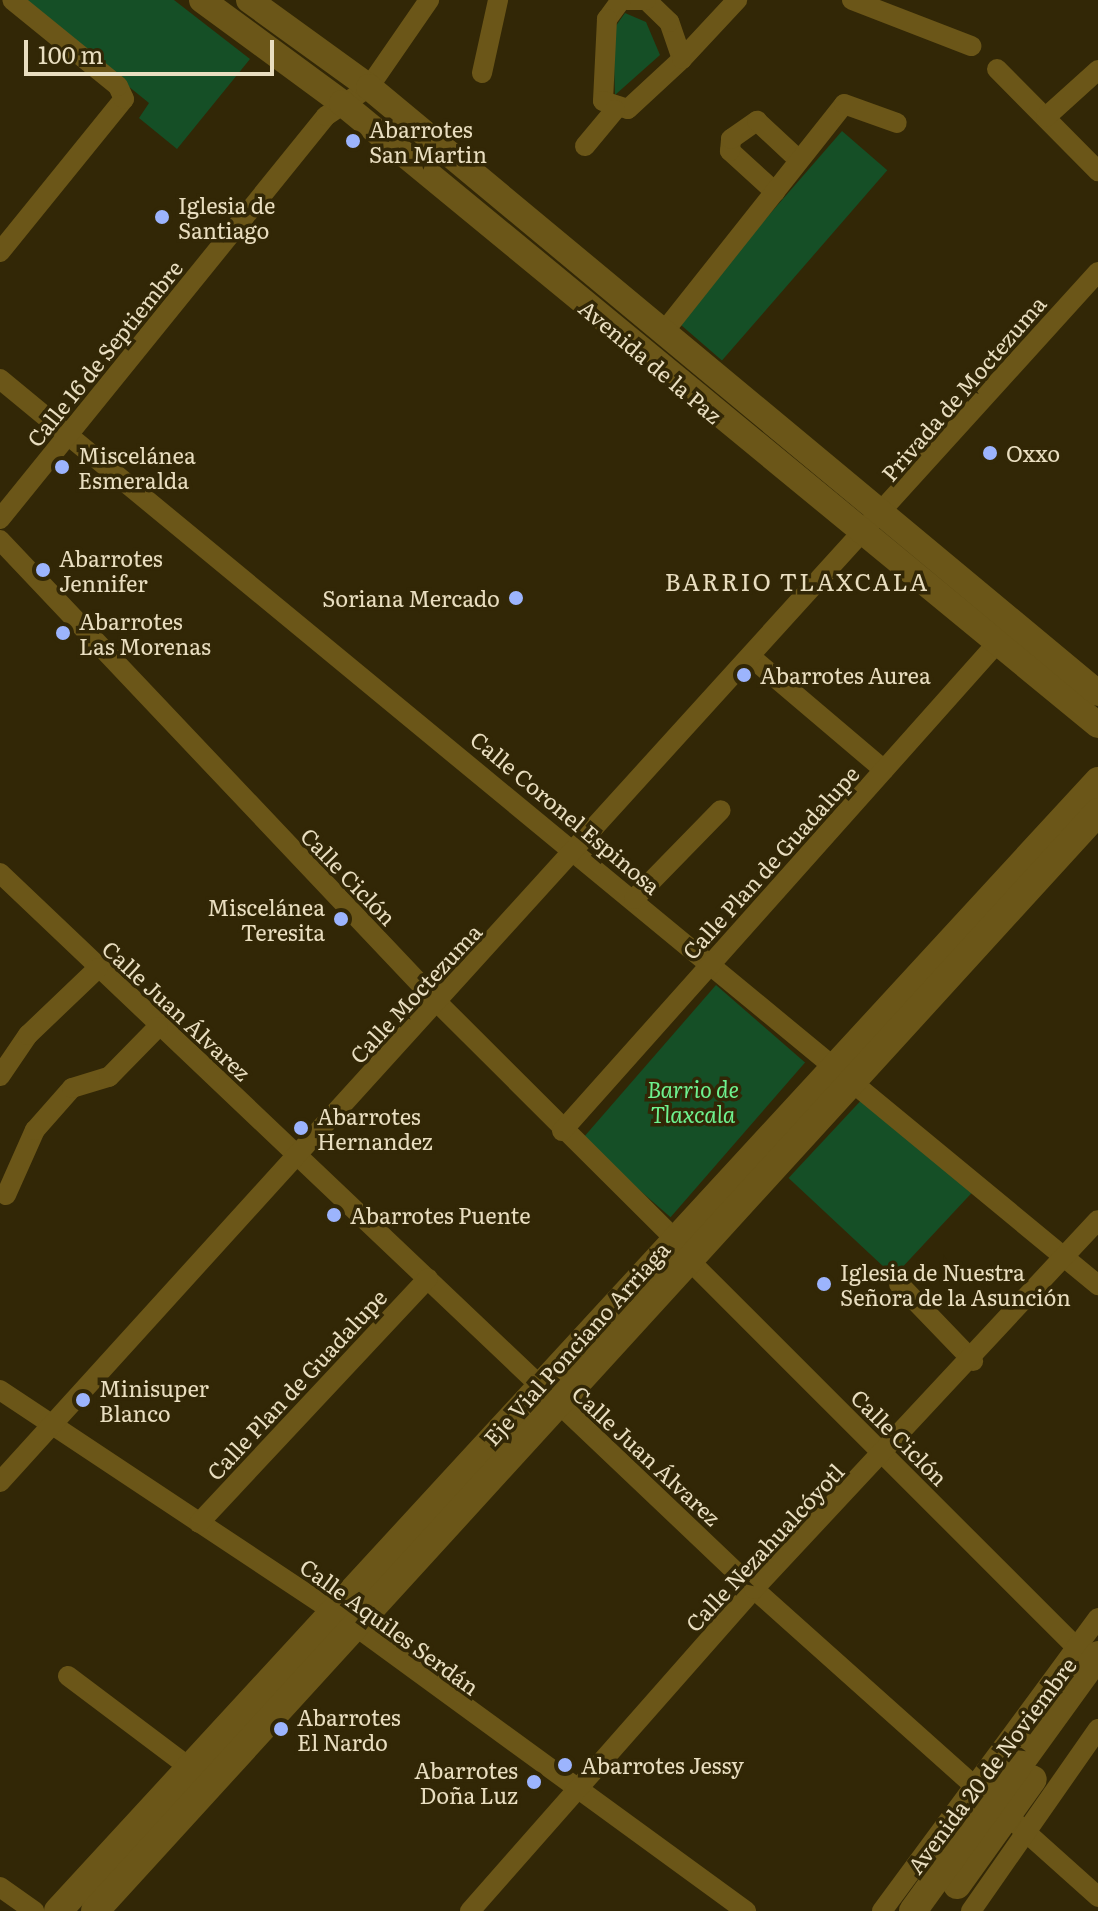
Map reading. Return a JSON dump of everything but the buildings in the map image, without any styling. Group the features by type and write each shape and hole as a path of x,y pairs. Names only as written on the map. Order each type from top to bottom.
{"main road":[{"name":"Eje Vial Ponciano Arriaga","path":"845,1071 1098,781"},
{"name":"Eje Vial Ponciano Arriaga","path":"95,1911 344,1619 546,1392 845,1071 1098,812"},
{"name":"Eje Vial Ponciano Arriaga","path":"58,1911 190,1768 344,1619"},
{"name":"Avenida 20 de Noviembre","path":"937,1911 1001,1809 1088,1652"},
{"name":"Avenida 20 de Noviembre","path":"913,1911 1001,1809 1098,1687"}],"street":[{"path":"0,252 124,99 118,86 12,0"},
{"name":"Avenida de la Paz","path":"202,0 342,103 931,591 1098,725"},
{"name":"Avenida de la Paz","path":"249,0 369,87 662,334 886,512 1098,693"},
{"name":"Calle 16 de Septiembre","path":"0,519 342,103 369,87 429,0"},
{"path":"482,73 498,0"},
{"path":"682,59 669,22 646,0 621,0 607,19 603,101 615,110 628,109 682,59 737,0"},
{"path":"852,0 971,46"},
{"path":"997,69 1098,171"},
{"path":"1046,117 1098,70"},
{"path":"662,334 844,104 897,123"},
{"path":"585,146 615,110"},
{"path":"775,192 730,151 731,139 757,121 799,160"},
{"name":"Privada de Moctezuma","path":"861,533 886,512 1098,272"},
{"name":"Calle Coronel Espinosa","path":"0,379 845,1071 1098,1285"},
{"name":"Calle Moctezuma","path":"0,1482 296,1155 440,1005 861,533"},
{"name":"Calle Ciclón","path":"0,540 562,1131 883,1454 1088,1652"},
{"path":"931,591 950,569"},
{"name":"Calle Plan de Guadalupe","path":"562,1131 1014,623"},
{"path":"752,658 884,770"},
{"path":"634,899 721,810"},
{"name":"Calle Juan Álvarez","path":"0,873 158,1027 428,1278 754,1589 1098,1897"},
{"path":"0,1076 28,1035 98,968"},
{"path":"6,1195 35,1130 72,1088 109,1077 158,1027"},
{"name":"Calle Nezahualcóyotl","path":"470,1911 572,1790 754,1589 973,1361 1098,1220"},
{"name":"Calle Plan de Guadalupe","path":"199,1523 428,1278"},
{"path":"899,1284 973,1361"},
{"name":"Calle Aquiles Serdán","path":"0,1390 344,1619 572,1790 746,1911"},
{"name":"Avenida 20 de Noviembre","path":"1088,1652 1098,1618"},
{"path":"68,1676 190,1768"},
{"name":"Avenida 20 de Noviembre","path":"882,1911 1098,1729"},
{"name":"Avenida 20 de Noviembre","path":"971,1911 1001,1809"},
{"path":"0,1887 34,1911"}],"green space":[{"path":"22,0 174,0 250,59 177,149 139,118 149,103"},
{"path":"625,13 646,22 660,55 615,95 613,30"},
{"path":"842,131 887,170 722,361 677,321"},
{"name":"Barrio de Tlaxcala","path":"716,985 805,1062 671,1217 582,1140"},
{"path":"867,1094 972,1192 894,1276 789,1178"}],"place":[{"name":"Abarrotes San Martin","path":"353,141"},
{"name":"Iglesia de Santiago","path":"162,217"},
{"name":"Oxxo","path":"990,453"},
{"name":"Miscelánea Esmeralda","path":"62,467"},
{"name":"Abarrotes Jennifer","path":"43,570"},
{"name":"Soriana Mercado","path":"516,598"},
{"name":"Abarrotes Las Morenas","path":"63,633"},
{"name":"Abarrotes Aurea","path":"744,675"},
{"name":"Miscelánea Teresita","path":"341,919"},
{"name":"Abarrotes Hernandez","path":"301,1128"},
{"name":"Abarrotes Puente","path":"334,1215"},
{"name":"Iglesia de Nuestra Señora de la Asunción","path":"824,1284"},
{"name":"Minisuper Blanco","path":"83,1400"},
{"name":"Abarrotes El Nardo","path":"281,1729"},
{"name":"Abarrotes Jessy","path":"565,1765"},
{"name":"Abarrotes Doña Luz","path":"534,1782"}],"district":[{"name":"BARRIO TLAXCALA","path":"797,581"}]}
